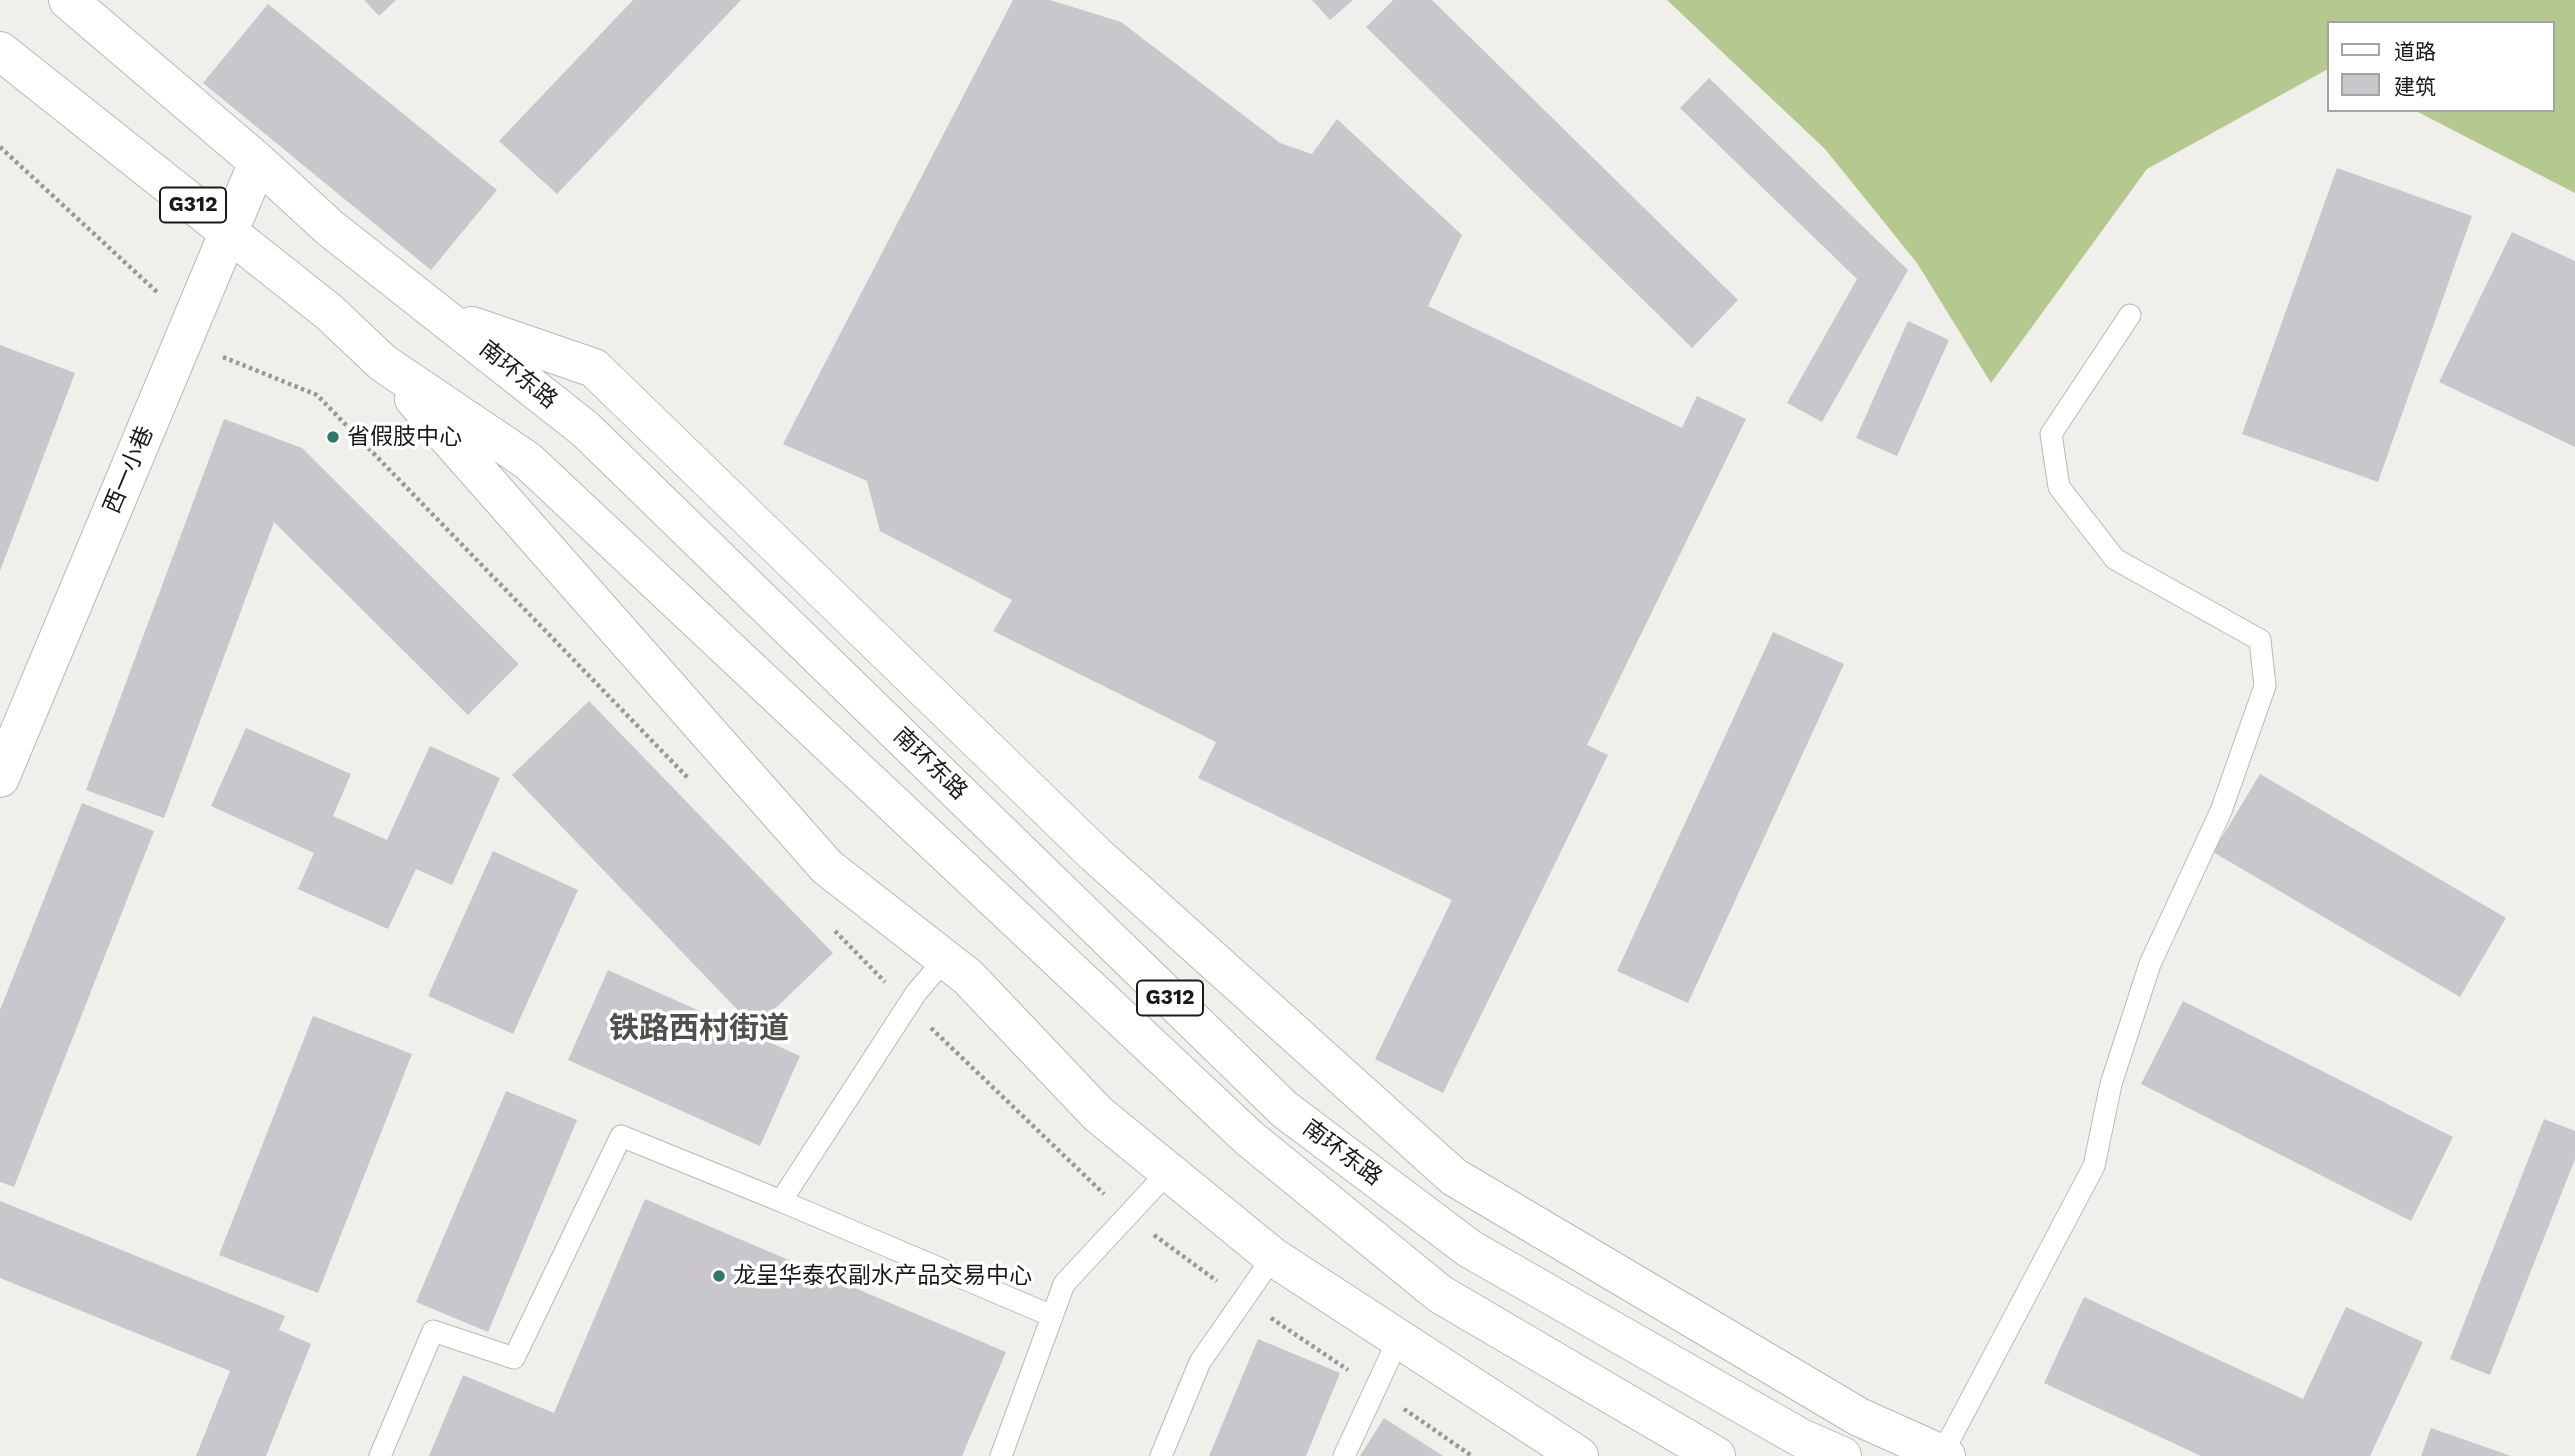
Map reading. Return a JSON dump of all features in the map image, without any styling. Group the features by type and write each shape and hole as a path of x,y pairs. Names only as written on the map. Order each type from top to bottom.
{"main road":[{"name":"南环东路","path":"68,0 258,162 330,228 585,429 1284,1109 1470,1249 1801,1438 1842,1456"},
{"name":"南环东路","path":"0,51 329,312 383,363 528,461 1249,1138 1440,1294 1716,1456"},
{"name":"西一小巷","path":"0,778 258,162"},
{"path":"443,316 594,368 1095,854 1454,1177 1859,1417 1944,1455"},
{"path":"383,363 827,867 968,977 1098,1114 1273,1257 1579,1456"}],"lane":[{"path":"1944,1455 2094,1166 2111,1084 2150,964 2221,811 2265,686 2260,640 2115,559 2059,487 2051,434 2130,315"},
{"path":"781,1201 916,993 944,959"},
{"path":"380,1456 433,1331 514,1359 621,1136 1052,1315"},
{"path":"1001,1456 1064,1284 1168,1172"},
{"path":"1161,1456 1200,1362 1273,1257"},
{"path":"1344,1456 1398,1340"}],"path":[{"path":"0,147 160,295"}],"green space":[{"path":"1667,0 2575,0 2575,193 2418,112 2554,112 2554,21 2326,21 2326,70 2147,169 1991,383 1917,263 1825,149"}],"building":[{"path":"364,0 396,0 379,16"},
{"path":"633,0 741,0 557,194 499,141"},
{"path":"1013,0 1050,0 1121,22 1280,143 1312,154 1337,119 1462,235 1428,306 1682,428 1697,396 1746,419 1587,745 1608,755 1443,1093 1375,1059 1452,900 1198,778 1216,742 993,631 1012,600 880,531 867,481 783,444"},
{"path":"1312,0 1353,0 1330,20"},
{"path":"1393,0 1432,0 1738,300 1692,348 1366,27"},
{"path":"268,4 497,190 431,270 203,83"},
{"path":"1709,78 1908,270 1822,422 1787,403 1857,279 1680,108"},
{"path":"2337,168 2472,216 2378,482 2242,434"},
{"path":"2512,232 2575,261 2575,447 2439,382"},
{"path":"1908,321 1949,340 1897,456 1856,438"},
{"path":"0,345 75,373 0,571"},
{"path":"224,419 302,448 519,664 468,715 274,522 164,818 86,790"},
{"path":"1773,632 1844,664 1688,1003 1617,971"},
{"path":"589,701 833,953 755,1028 512,775"},
{"path":"246,728 351,774 333,816 387,840 430,746 500,778 452,885 416,869 388,929 298,889 314,853 211,806"},
{"path":"2260,774 2506,918 2460,997 2213,852"},
{"path":"82,803 154,831 14,1187 0,1182 0,1010"},
{"path":"493,851 578,890 513,1034 428,996"},
{"path":"608,970 800,1056 760,1146 568,1060"},
{"path":"2183,1001 2453,1137 2411,1221 2141,1084"},
{"path":"313,1016 412,1054 318,1293 219,1255"},
{"path":"506,1091 577,1120 488,1332 416,1302"},
{"path":"2544,1119 2575,1131 2575,1159 2490,1375 2450,1359"},
{"name":"龙呈华泰农副水产品交易中心","path":"645,1199 1006,1352 962,1456 429,1456 463,1375 554,1413"},
{"path":"0,1201 285,1316 279,1330 311,1344 266,1456 196,1456 230,1371 0,1278"},
{"path":"2084,1297 2303,1399 2346,1307 2423,1342 2370,1456 2201,1456 2044,1383"},
{"path":"1258,1339 1340,1373 1306,1456 1209,1456"},
{"path":"1384,1418 1443,1456 1360,1456"},
{"path":"2431,1428 2511,1456 2421,1456"}],"place":[{"name":"省假肢中心","path":"333,437"},
{"name":"龙呈华泰农副水产品交易中心","path":"719,1276"}],"district":[{"name":"铁路西村街道","path":"699,1029"}]}
